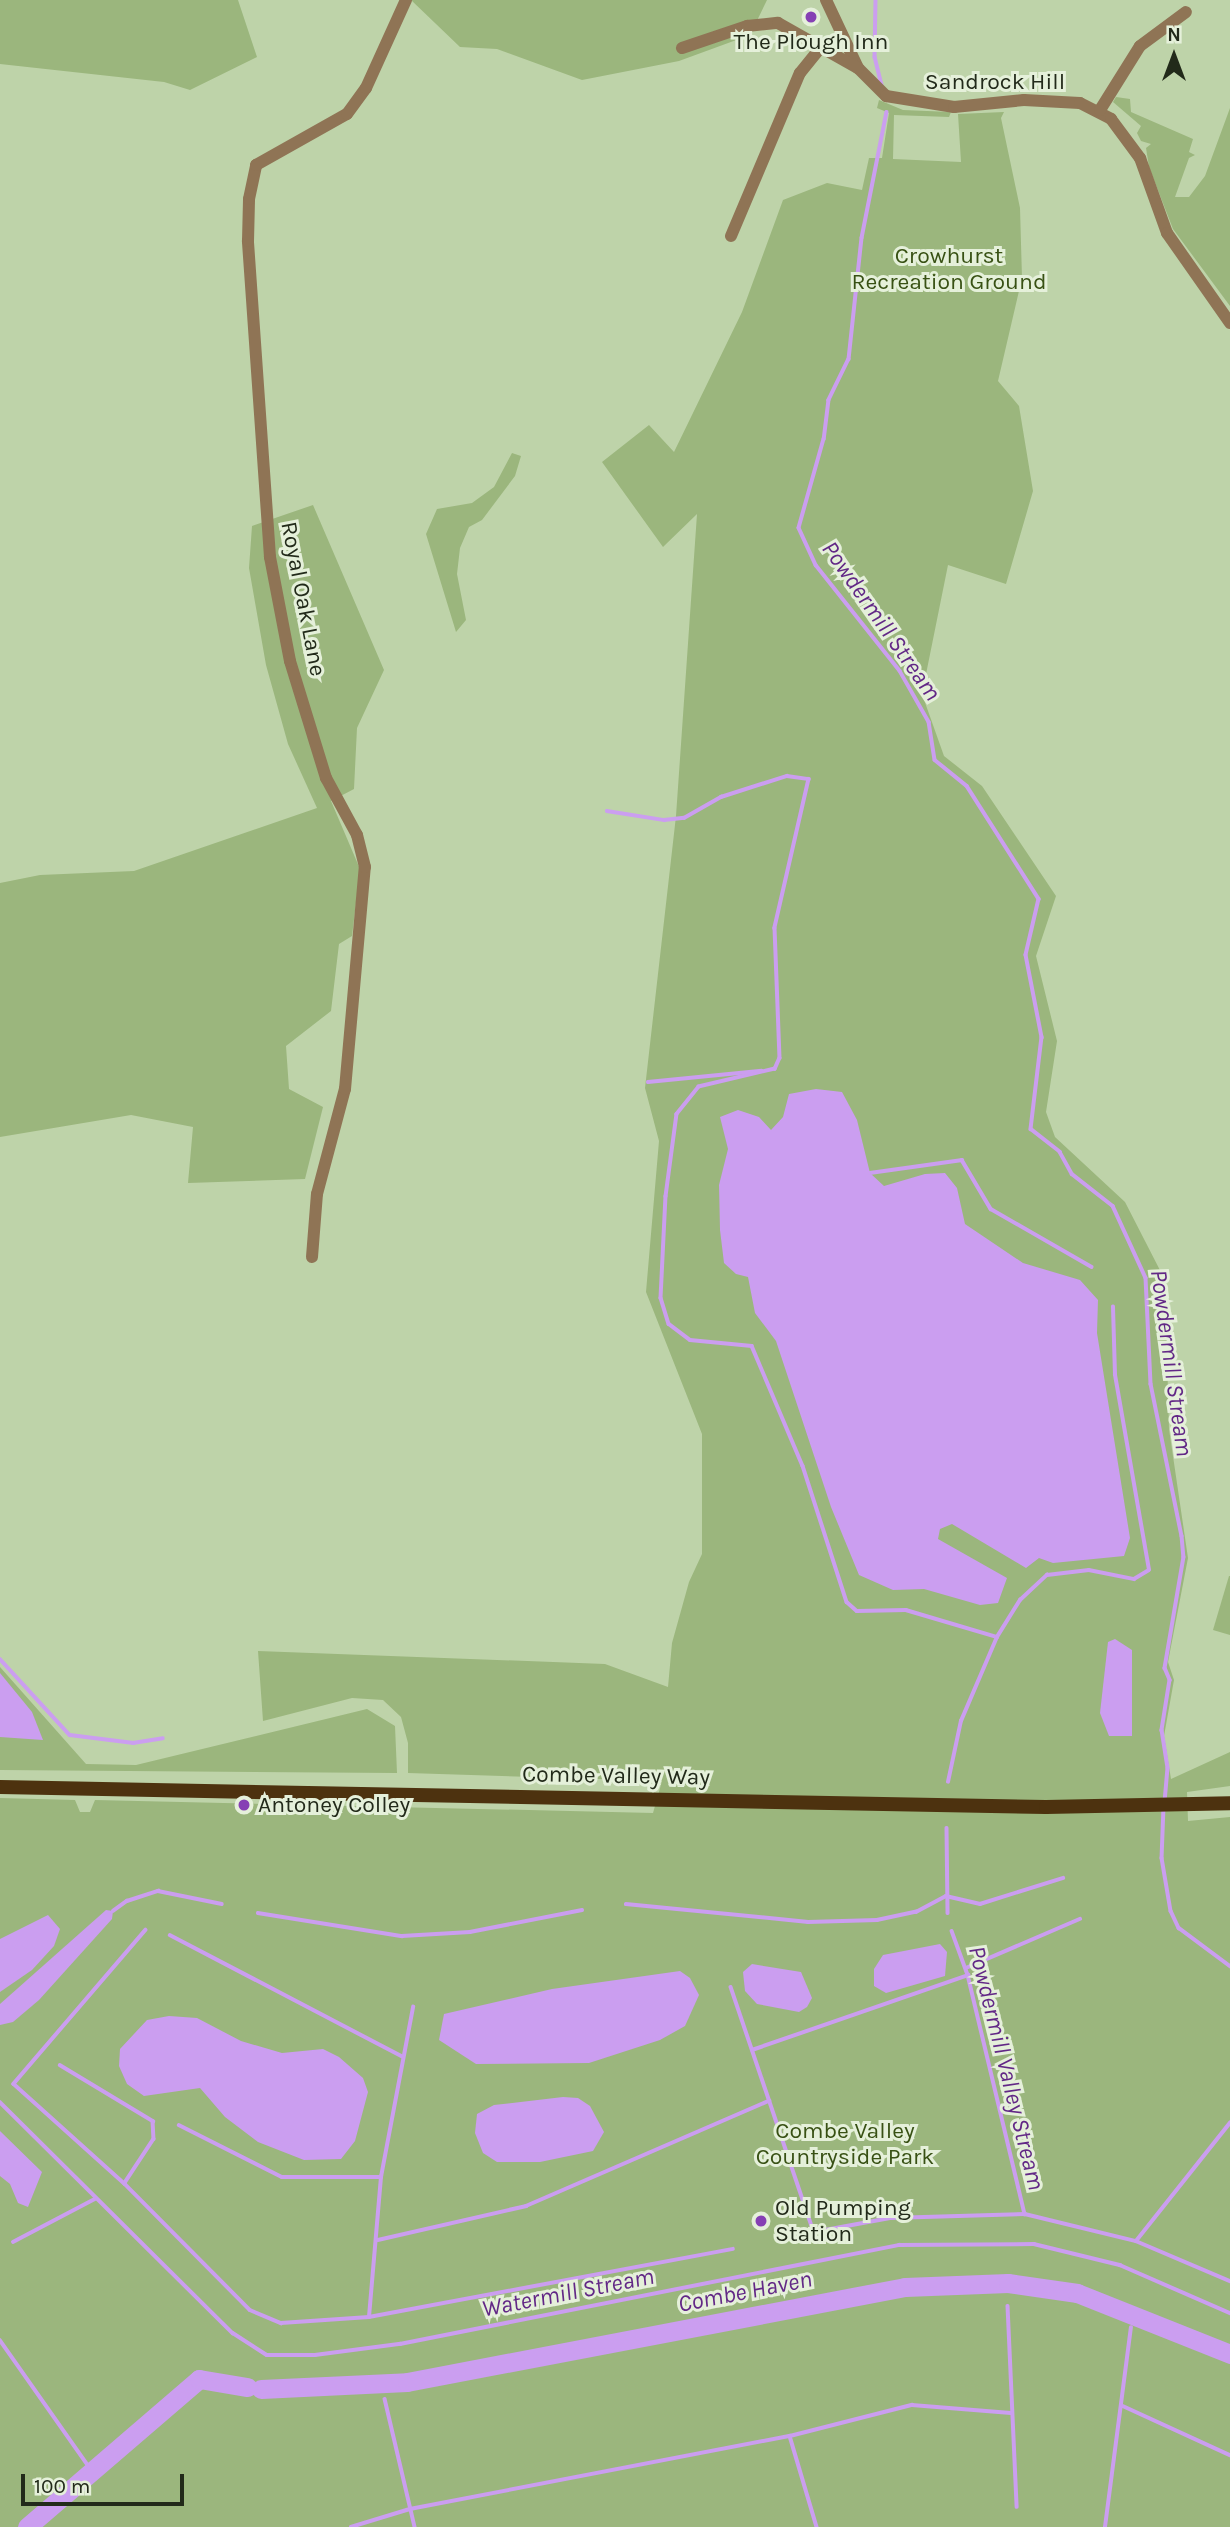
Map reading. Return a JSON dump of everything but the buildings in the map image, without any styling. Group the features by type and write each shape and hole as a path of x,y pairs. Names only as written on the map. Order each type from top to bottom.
{"main road":[{"name":"Combe Valley Way","path":"0,1787 1135,1808 1230,1803"}],"street":[{"name":"Royal Oak Lane","path":"312,1257 317,1194 345,1089 365,867 357,835 326,778 293,674 270,557 248,244 249,199 256,164 347,114 366,88 407,0"},
{"path":"826,0 859,68"},
{"path":"1186,12 1140,46 1100,110 1132,143 1167,233 1230,323"},
{"path":"682,48 764,23 790,28 859,68"},
{"path":"732,236 800,73 822,46"},
{"name":"Sandrock Hill","path":"859,68 886,96 912,103 954,107 1050,100 1100,110"}],"green space":[{"path":"0,0 238,0 257,57 190,90 164,82 0,64"},
{"path":"411,0 767,0 750,35 679,61 582,80 497,49 460,47"},
{"path":"1116,97 1130,99 1131,112 1193,139 1189,152 1195,155 1189,158 1175,197 1189,197 1205,176 1230,108 1230,306 1173,229 1149,167 1146,148 1151,144 1141,141 1137,133 1141,126 1113,102"},
{"name":"Combe Valley Countryside Park","path":"879,100 903,110 951,112 949,117 894,115 893,159 961,162 958,114 1004,112 1001,118 1020,208 1022,278 998,381 1019,406 1033,491 1006,584 948,565 922,694 944,756 982,786 1056,896 1036,956 1057,1041 1046,1112 1055,1137 1125,1202 1165,1280 1169,1429 1188,1558 1168,1662 1174,1680 1164,1736 1171,1779 1230,1752 1230,1786 1187,1792 1188,1821 1230,1817 1230,2527 0,2527 0,1798 75,1800 80,1812 90,1812 95,1800 653,1813 662,1781 408,1773 408,1743 401,1717 383,1700 352,1698 263,1721 258,1651 605,1664 668,1687 672,1643 689,1582 702,1554 702,1434 646,1292 659,1141 645,1088 676,816 697,514 663,547 602,462 649,425 674,452 742,312 783,200 827,183 862,190 869,158 882,158 889,113 877,108"},
{"path":"512,453 521,456 515,476 482,520 469,527 460,548 457,574 466,620 456,632 426,534 437,509 472,503 494,487"},
{"path":"313,505 384,670 357,728 354,789 331,801 360,869 352,936 339,944 331,1011 286,1046 289,1089 323,1107 305,1179 188,1183 193,1127 131,1115 0,1137 0,883 40,875 134,871 317,808 288,744 266,665 249,568 252,526"},
{"path":"1230,1576 1230,1635 1213,1630"},
{"path":"0,1667 86,1764 136,1765 367,1709 395,1726 397,1773 0,1770"}],"shaded area":[{"path":"816,1089 842,1092 857,1120 870,1173 884,1186 925,1174 945,1173 957,1188 965,1224 1023,1263 1080,1280 1098,1300 1097,1333 1130,1538 1124,1556 1053,1563 1039,1558 1026,1568 952,1524 940,1529 938,1539 1007,1578 998,1603 980,1605 924,1589 893,1590 859,1575 831,1507 776,1341 755,1313 748,1277 736,1274 724,1263 720,1230 719,1185 728,1149 720,1117 738,1110 759,1117 771,1130 783,1117 789,1094"},
{"path":"1115,1639 1132,1650 1132,1736 1109,1736 1100,1713 1108,1642"},
{"path":"0,1673 32,1712 43,1740 0,1737"},
{"path":"106,1910 113,1911 112,1919 39,2000 13,2022 0,2025 0,2004"},
{"path":"48,1915 60,1929 54,1946 32,1970 0,1992 0,1939"},
{"path":"940,1944 947,1952 945,1976 886,1993 874,1986 874,1969 883,1955"},
{"path":"752,1964 801,1972 812,1998 807,2007 799,2012 757,2004 745,1991 743,1972"},
{"path":"680,1971 690,1978 699,1995 685,2026 660,2040 589,2063 476,2064 439,2040 444,2014 552,1989"},
{"path":"169,2016 197,2018 241,2041 282,2053 323,2049 339,2057 363,2078 368,2092 355,2141 341,2159 304,2160 258,2142 225,2117 200,2088 144,2096 127,2084 119,2066 120,2049 147,2020"},
{"path":"563,2097 578,2098 590,2106 604,2132 593,2151 540,2162 497,2162 483,2153 475,2133 477,2114 494,2105"},
{"path":"0,2131 42,2172 28,2207 18,2203 10,2184 0,2176"}],"waterway":[{"name":"Powdermill Stream","path":"876,0 875,57 882,85"},
{"name":"Powdermill Stream","path":"887,112 862,238 849,359 829,400 824,439 799,528 816,565 900,671 929,722 935,760 967,786 1039,899 1026,955 1042,1037 1031,1129 1060,1152 1072,1174 1113,1206 1146,1278 1151,1384 1184,1557 1165,1668 1170,1680 1162,1730 1168,1768 1165,1800"},
{"path":"607,811 664,820 684,818 721,797 787,776 809,779 775,928 780,1058 775,1069 699,1087 677,1114 666,1196 661,1298 669,1324 690,1340 752,1346 803,1466 847,1602 857,1611 906,1610 997,1637"},
{"path":"648,1082 761,1071"},
{"path":"870,1173 962,1160 991,1209 1092,1267"},
{"path":"948,1782 961,1721 997,1637 1020,1600 1047,1575 1089,1570 1134,1579 1149,1570 1115,1375 1113,1307"},
{"path":"0,1659 70,1735 133,1743 163,1738"},
{"name":"Powdermill Stream","path":"1164,1807 1162,1858 1171,1911 1179,1928 1230,1966"},
{"name":"Powdermill Valley Stream","path":"947,1828 948,1913"},
{"path":"626,1904 808,1922 877,1920 916,1912 946,1896 980,1904 1063,1878"},
{"path":"113,1911 127,1901 158,1891 222,1904"},
{"path":"258,1913 402,1936 470,1932 582,1910"},
{"path":"966,1968 1080,1919"},
{"path":"146,1930 14,2084 125,2184 250,2310 281,2323 369,2317 733,2249"},
{"name":"Powdermill Valley Stream","path":"952,1931 968,1975 1025,2214"},
{"path":"170,1935 403,2057"},
{"path":"752,2050 968,1975"},
{"path":"731,1987 814,2232 890,2218 1025,2214 1136,2241 1230,2281"},
{"path":"369,2317 381,2177 413,2007"},
{"path":"60,2065 153,2121 154,2139 125,2183"},
{"path":"378,2240 526,2206 769,2101"},
{"name":"Watermill Stream","path":"0,2102 233,2333 267,2355 315,2355 400,2344 899,2245 1034,2244 1120,2265 1230,2313"},
{"path":"1136,2241 1230,2123"},
{"path":"179,2125 282,2177 381,2177"},
{"path":"13,2242 95,2199"},
{"name":"Combe Haven","path":"1008,2283 1008,2291"},
{"name":"Combe Haven","path":"261,2389 407,2382 905,2287 1008,2283 1077,2293 1230,2354"},
{"path":"1008,2306 1017,2507"},
{"path":"1105,2527 1131,2328"},
{"path":"0,2340 92,2471"},
{"name":"Combe Haven","path":"27,2527 199,2379 247,2387"},
{"path":"385,2399 415,2527"},
{"path":"351,2527 410,2509 790,2436 912,2405 1011,2413"},
{"path":"1123,2406 1230,2455"},
{"path":"790,2436 817,2527"}],"place":[{"name":"The Plough Inn","path":"811,17"},
{"name":"Antoney Colley","path":"244,1805"},
{"name":"Old Pumping Station","path":"761,2221"}],"park label":[{"name":"Crowhurst Recreation Ground","path":"949,269"}]}
